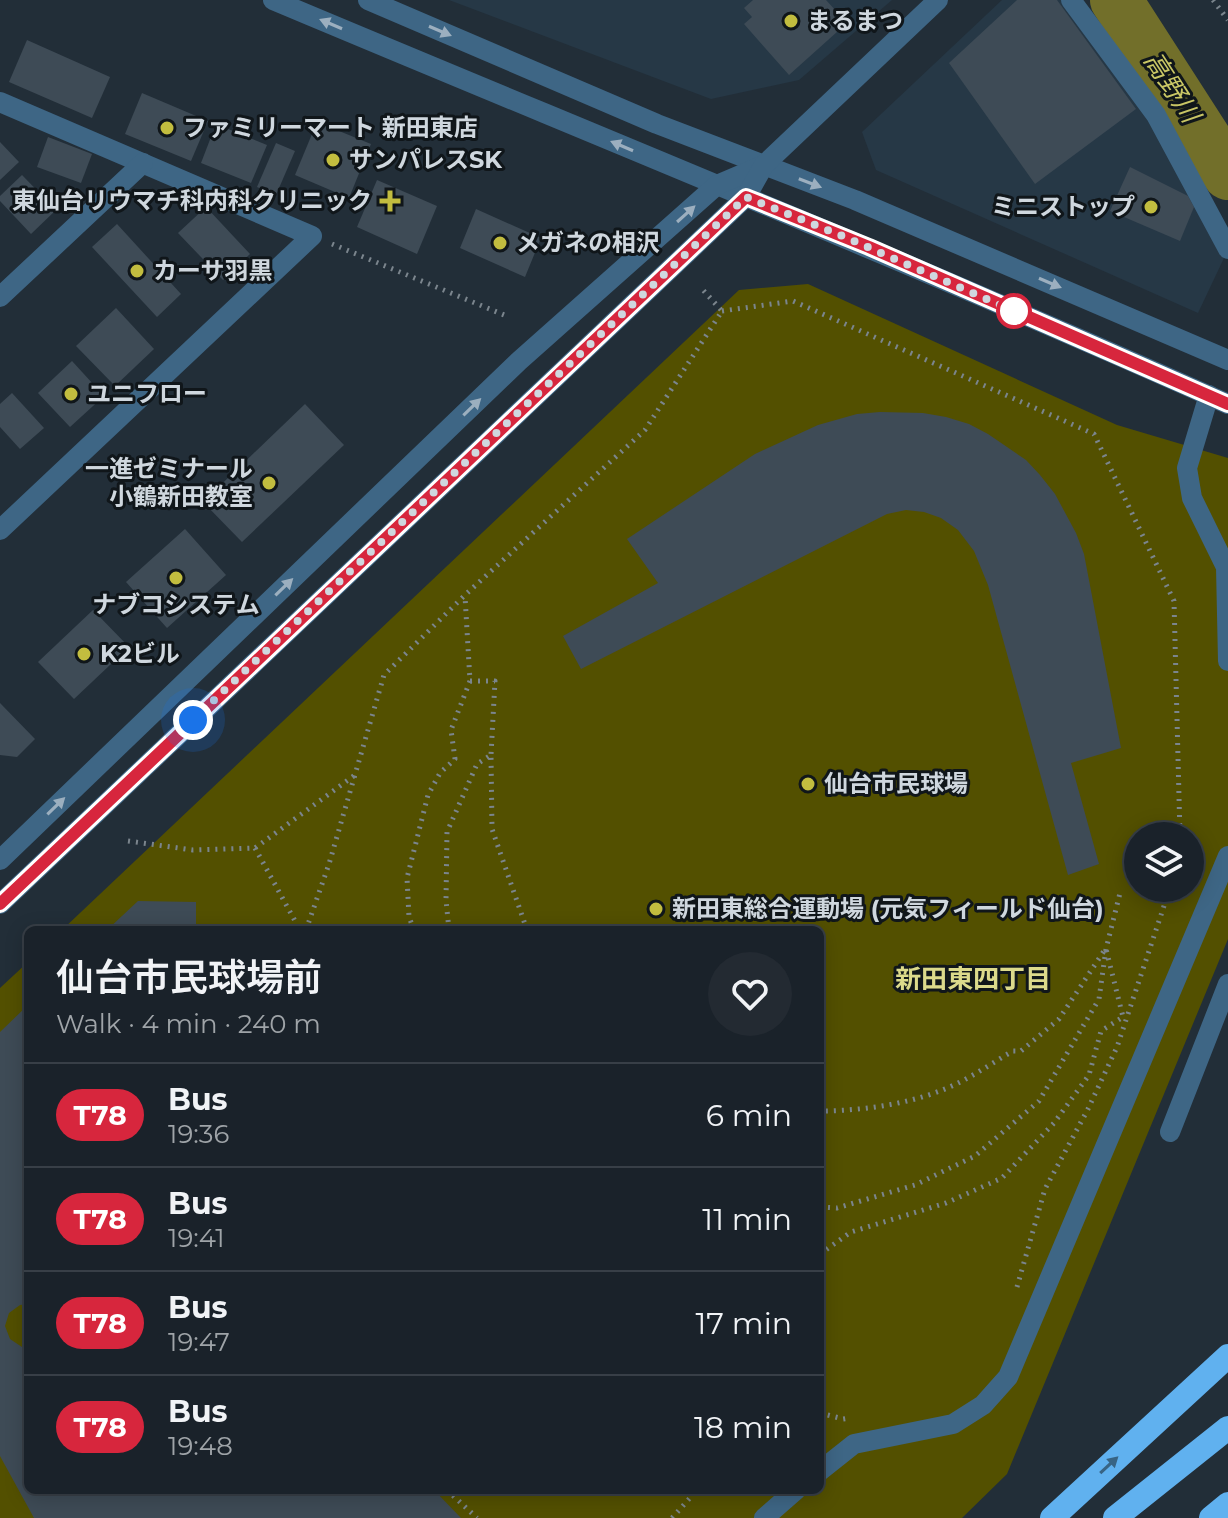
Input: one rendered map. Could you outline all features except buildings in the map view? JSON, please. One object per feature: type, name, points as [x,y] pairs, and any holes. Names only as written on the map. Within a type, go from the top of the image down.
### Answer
[{"type":"highway","points":[[1052,1518],[1228,1356]]},
{"type":"highway","points":[[1115,1518],[1228,1428]]},
{"type":"highway","points":[[1211,1518],[1228,1504]]},
{"type":"street","points":[[273,0],[840,235],[1228,404]]},
{"type":"street","points":[[368,0],[657,124],[855,200],[1228,360]]},
{"type":"street","points":[[0,904],[746,197],[764,165],[938,0]]},
{"type":"street","points":[[1071,0],[1156,115],[1228,249]]},
{"type":"street","points":[[0,102],[312,236],[0,530]]},
{"type":"street","points":[[0,297],[143,163]]},
{"type":"street","points":[[32,873],[3,850],[519,361],[717,185],[764,165]]},
{"type":"street","points":[[1209,395],[1187,468],[1192,498],[1226,567],[1228,661]]},
{"type":"street","points":[[824,1468],[854,1444],[953,1424],[983,1405],[1008,1377],[1228,856]]},
{"type":"street","points":[[1170,1132],[1228,984]]},
{"type":"street","points":[[764,1518],[791,1494]]},
{"type":"path","points":[[1213,0],[1228,20]]},
{"type":"path","points":[[312,236],[509,317]]},
{"type":"path","points":[[703,290],[722,311]]},
{"type":"path","points":[[305,926],[329,864],[384,675],[465,595],[645,430],[722,311],[793,301],[1094,434],[1174,601],[1180,822]]},
{"type":"path","points":[[412,926],[409,917],[407,878],[428,795],[440,773],[455,759],[451,730],[470,681],[465,595]]},
{"type":"path","points":[[470,681],[495,681],[491,755],[492,829],[526,926]]},
{"type":"path","points":[[449,926],[447,832],[477,764],[491,755]]},
{"type":"path","points":[[128,841],[193,850],[255,848],[355,775]]},
{"type":"path","points":[[255,848],[301,926]]},
{"type":"path","points":[[824,1207],[837,1208],[915,1185],[975,1156],[1039,1101],[1099,999],[1106,949],[1120,893]]},
{"type":"path","points":[[1016,1291],[1045,1189],[1117,1047],[1165,902]]},
{"type":"path","points":[[824,1112],[858,1110],[907,1101],[961,1081],[1013,1051],[1021,1051],[1059,1019],[1106,949]]},
{"type":"path","points":[[824,1251],[851,1232],[946,1203],[1002,1178],[1054,1123],[1089,1075],[1101,1031],[1123,1017],[1106,949]]},
{"type":"path","points":[[824,1414],[843,1419],[857,1417]]},
{"type":"path","points":[[451,1494],[477,1518]]},
{"type":"path","points":[[672,1518],[693,1494]]},
{"type":"shaded area","points":[[449,0],[892,0],[799,80],[711,99]]},
{"type":"shaded area","points":[[1002,0],[1062,0],[1148,115],[1224,258],[1198,313],[876,170],[862,132]]},
{"type":"shaded area","name":"新田東総合運動場 (元気フィールド仙台)","points":[[808,284],[1117,425],[1228,458],[1228,939],[1007,1474],[962,1518],[0,1518],[0,988],[24,966],[24,1494],[824,1494],[824,926],[66,926],[739,290]]},
{"type":"waterway","name":"高野川","points":[[1116,0],[1228,174]]},
{"type":"bus line","name":"T78","points":[[0,904],[746,197],[869,247],[1228,404]]},
{"type":"place","name":"まるまつ","points":[[791,21]]},
{"type":"place","name":"ファミリーマート 新田東店","points":[[167,128]]},
{"type":"place","name":"サンパレスSK","points":[[333,160]]},
{"type":"place","name":"東仙台リウマチ科内科クリニック","points":[[390,201]]},
{"type":"place","name":"ミニストップ","points":[[1151,207]]},
{"type":"place","name":"メガネの相沢","points":[[500,243]]},
{"type":"place","name":"カーサ羽黒","points":[[137,271]]},
{"type":"place","name":"ユニフロー","points":[[71,394]]},
{"type":"place","name":"一進ゼミナール 小鶴新田教室","points":[[269,483]]},
{"type":"place","name":"ナブコシステム","points":[[176,578]]},
{"type":"place","name":"K2ビル","points":[[84,654]]},
{"type":"place","name":"仙台市民球場","points":[[808,784]]},
{"type":"place","name":"新田東総合運動場 (元気フィールド仙台)","points":[[656,909]]},
{"type":"district","name":"新田東四丁目","points":[[973,979]]},
{"type":"route","points":[[193,720],[746,197],[1014,311]]}]
